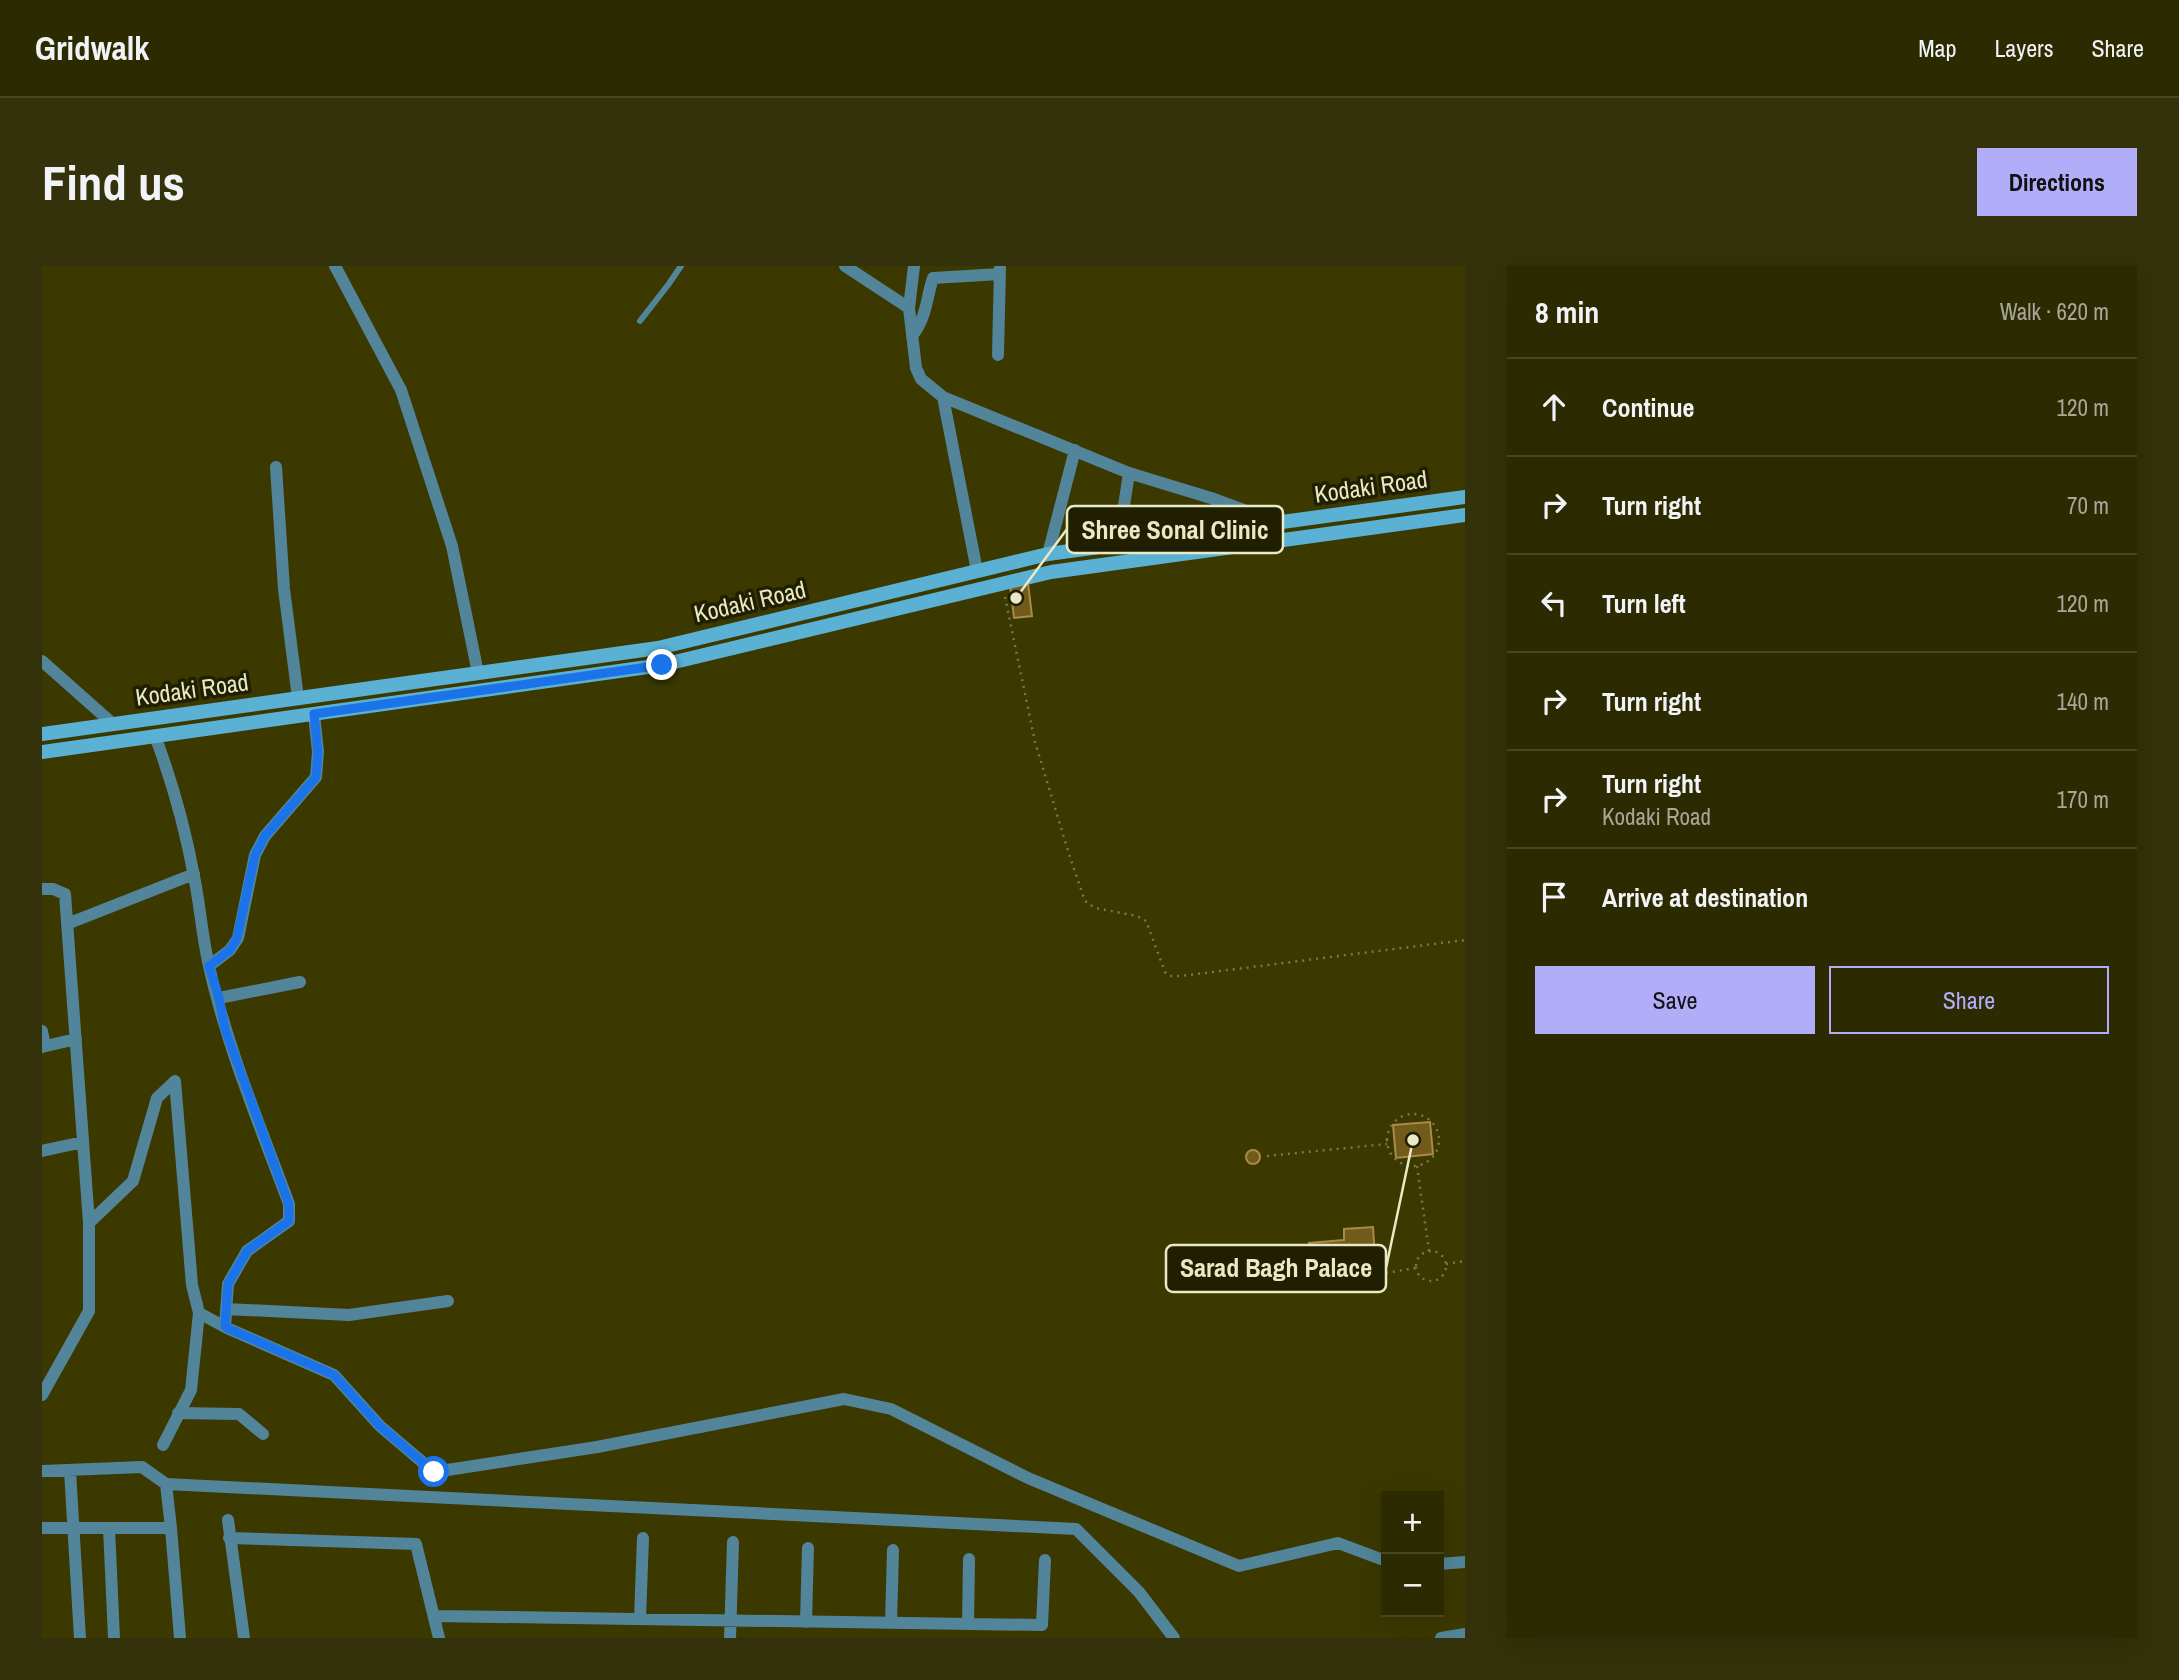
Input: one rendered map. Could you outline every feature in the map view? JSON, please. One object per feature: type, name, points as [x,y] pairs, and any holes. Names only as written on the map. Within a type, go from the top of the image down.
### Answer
[{"type":"main road","name":"Kodaki Road","points":[[42,734],[658,648],[1048,554],[1465,497]]},
{"type":"main road","name":"Kodaki Road","points":[[42,752],[662,665],[1051,572],[1465,515]]},
{"type":"street","points":[[335,266],[401,390],[452,546],[478,673]]},
{"type":"street","points":[[845,266],[909,308]]},
{"type":"street","points":[[914,266],[909,308],[916,368],[922,379],[943,397],[1129,473],[1212,498],[1279,523]]},
{"type":"street","points":[[912,335],[921,324],[933,278],[1000,270],[998,355]]},
{"type":"street","points":[[943,397],[977,571]]},
{"type":"street","points":[[1048,554],[1074,450]]},
{"type":"street","points":[[276,467],[284,589],[298,698]]},
{"type":"street","points":[[1118,545],[1129,473]]},
{"type":"street","points":[[42,661],[113,724]]},
{"type":"street","points":[[209,966],[230,950],[237,938],[255,855],[265,836],[316,777],[318,752],[314,714]]},
{"type":"street","points":[[155,736],[170,777],[194,874],[209,966],[225,1029],[289,1205],[289,1221],[247,1251],[228,1284],[225,1327]]},
{"type":"street","points":[[67,924],[194,874]]},
{"type":"street","points":[[42,889],[53,888],[65,894],[89,1223],[89,1311],[42,1395]]},
{"type":"street","points":[[219,998],[300,982]]},
{"type":"street","points":[[42,1031],[43,1047],[76,1040]]},
{"type":"street","points":[[89,1223],[133,1181],[157,1098],[175,1081],[192,1285],[199,1312],[191,1390],[163,1445]]},
{"type":"street","points":[[42,1151],[83,1142]]},
{"type":"street","points":[[226,1309],[349,1315],[448,1301]]},
{"type":"street","points":[[199,1312],[225,1327],[334,1375],[380,1426],[434,1472],[597,1447],[844,1399],[891,1409],[1028,1478],[1239,1566],[1338,1543],[1381,1559]]},
{"type":"street","points":[[178,1413],[239,1414],[263,1434]]},
{"type":"street","points":[[42,1471],[142,1467],[166,1484],[1076,1529],[1139,1592],[1174,1638]]},
{"type":"street","points":[[70,1471],[80,1638]]},
{"type":"street","points":[[166,1484],[180,1638]]},
{"type":"street","points":[[228,1520],[244,1638]]},
{"type":"street","points":[[42,1528],[171,1528]]},
{"type":"street","points":[[109,1528],[114,1638]]},
{"type":"street","points":[[229,1538],[416,1544],[439,1638]]},
{"type":"street","points":[[640,1619],[643,1538]]},
{"type":"street","points":[[730,1638],[733,1542]]},
{"type":"street","points":[[806,1622],[808,1548]]},
{"type":"street","points":[[891,1623],[893,1550]]},
{"type":"street","points":[[968,1624],[969,1559]]},
{"type":"street","points":[[434,1616],[1042,1625],[1045,1560]]},
{"type":"street","points":[[1444,1564],[1465,1562]]},
{"type":"street","points":[[1441,1638],[1465,1634]]},
{"type":"lane","points":[[640,321],[681,266]]},
{"type":"path","points":[[1002,584],[1035,742],[1085,901],[1095,908],[1146,920],[1165,972],[1170,976],[1465,940]]},
{"type":"path","points":[[1408,1114],[1419,1114],[1428,1119],[1439,1135],[1434,1155],[1417,1166],[1398,1161],[1387,1144],[1391,1125],[1408,1114]]},
{"type":"path","points":[[1267,1156],[1387,1144]]},
{"type":"path","points":[[1417,1166],[1429,1251]]},
{"type":"path","points":[[1429,1251],[1440,1254],[1446,1264],[1443,1275],[1433,1280],[1422,1278],[1416,1268],[1419,1257],[1429,1251]]},
{"type":"path","points":[[1446,1264],[1465,1261]]},
{"type":"path","points":[[1380,1274],[1416,1268]]},
{"type":"building","points":[[1028,583],[1032,616],[1014,618],[1010,585]]},
{"type":"building","points":[[1430,1122],[1433,1154],[1396,1158],[1393,1125]]},
{"type":"building","points":[[1253,1150],[1258,1152],[1258,1162],[1253,1164],[1248,1162],[1246,1157],[1248,1152]]},
{"type":"building","points":[[1373,1227],[1376,1274],[1342,1276],[1341,1272],[1311,1273],[1309,1243],[1344,1240],[1344,1229]]},
{"type":"place","name":"Shree Sonal Clinic","points":[[1016,598]]},
{"type":"place","name":"Sarad Bagh Palace","points":[[1413,1140]]},
{"type":"route","points":[[434,1472],[380,1426],[334,1375],[225,1327],[228,1284],[247,1251],[289,1221],[290,1215],[289,1205],[225,1029],[209,966],[230,950],[237,938],[255,855],[265,836],[316,777],[318,752],[314,714],[662,665]]}]
